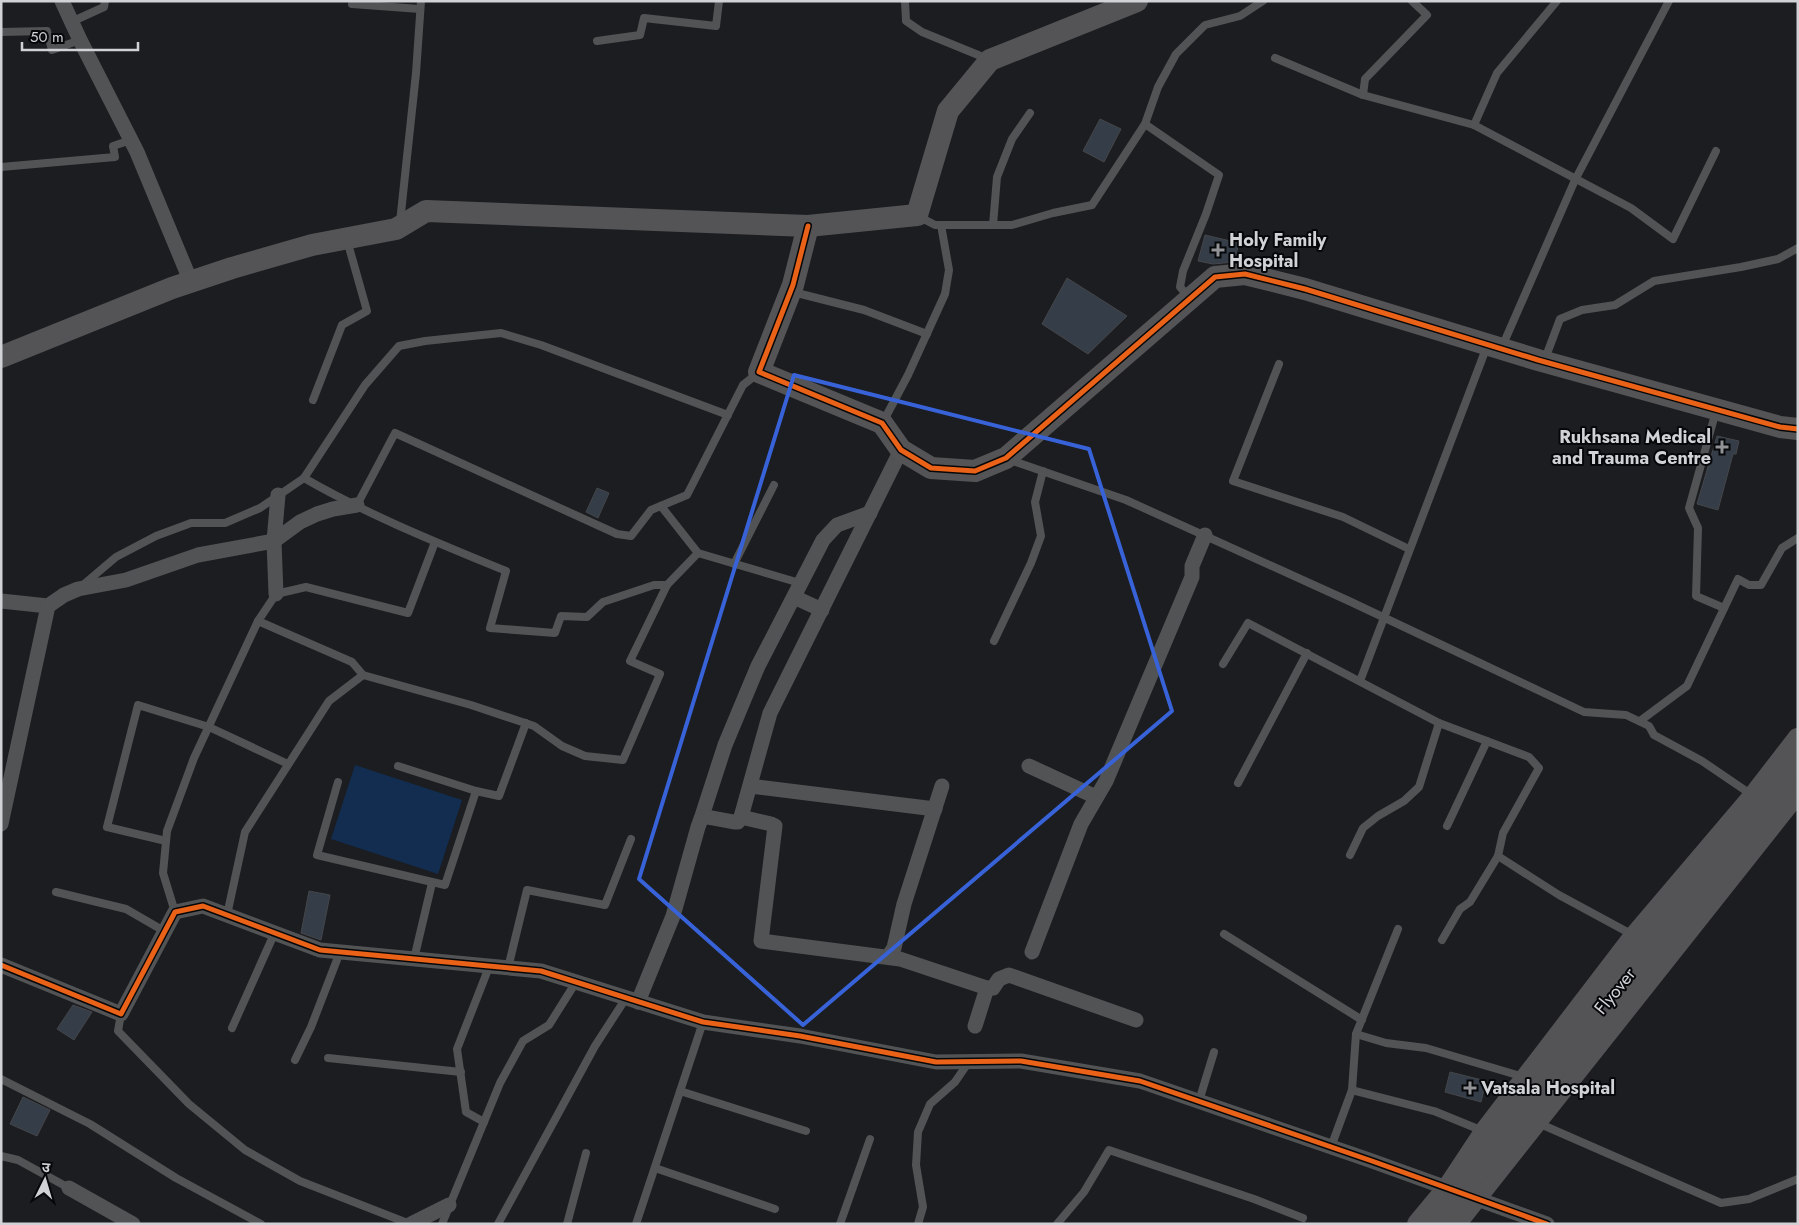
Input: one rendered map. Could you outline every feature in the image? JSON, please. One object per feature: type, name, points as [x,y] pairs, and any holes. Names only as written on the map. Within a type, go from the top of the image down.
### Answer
[{"type":"street","points":[[62,1],[131,140],[191,282]]},
{"type":"street","points":[[1,357],[191,282],[294,250],[396,229],[426,210],[808,226],[917,215],[948,111],[990,60],[1137,1]]},
{"type":"street","points":[[808,226],[790,291],[759,372],[882,423],[902,450],[930,468],[975,471],[1006,458],[1215,277],[1245,274],[1305,288],[1544,361],[1780,427],[1798,429]]},
{"type":"street","points":[[701,819],[707,817],[738,822],[741,817],[770,713],[902,450]]},
{"type":"street","points":[[276,594],[274,541],[278,494]]},
{"type":"street","points":[[1,601],[48,606],[64,595],[78,589],[126,580],[198,554],[274,541],[300,522],[317,514],[358,505]]},
{"type":"street","points":[[632,1000],[673,916],[698,827],[728,736],[758,666],[823,540],[837,524],[870,513]]},
{"type":"street","points":[[1032,952],[1081,824],[1106,781],[1192,577],[1192,566],[1205,536]]},
{"type":"street","points":[[794,597],[822,610]]},
{"type":"street","points":[[1,824],[48,606]]},
{"type":"street","points":[[1418,1224],[1448,1188],[1485,1132],[1634,936],[1754,796],[1798,739]]},
{"type":"street","name":"Flyover","points":[[1437,1224],[1581,1034],[1798,762]]},
{"type":"street","points":[[1029,766],[1096,797]]},
{"type":"street","points":[[750,786],[935,809]]},
{"type":"street","points":[[888,957],[894,948],[904,904],[942,786]]},
{"type":"street","points":[[1454,1224],[1798,791]]},
{"type":"street","points":[[741,817],[775,826],[761,941],[900,958],[987,988],[993,988],[999,979],[1008,976],[1136,1020]]},
{"type":"street","points":[[1,965],[120,1014],[175,912],[203,906],[320,950],[540,971],[703,1022],[800,1036],[936,1062],[1020,1061],[1140,1081],[1547,1224]]},
{"type":"street","points":[[975,1026],[987,988]]},
{"type":"street","points":[[69,1188],[133,1224]]},
{"type":"street","points":[[410,1224],[450,1205]]},
{"type":"lane","points":[[71,22],[104,7],[105,1]]},
{"type":"lane","points":[[597,41],[640,35],[644,18],[716,26],[719,1]]},
{"type":"lane","points":[[917,215],[941,225],[1012,225],[1053,213],[1092,205],[1145,124],[1158,87],[1176,54],[1206,25],[1240,16],[1263,1]]},
{"type":"lane","points":[[1362,95],[1365,79],[1427,15],[1412,1]]},
{"type":"lane","points":[[1474,125],[1497,73],[1558,1]]},
{"type":"lane","points":[[1360,681],[1409,549],[1494,346],[1575,180],[1669,1]]},
{"type":"lane","points":[[903,2],[906,21],[922,32],[990,60]]},
{"type":"lane","points":[[352,4],[420,5],[416,73],[400,227]]},
{"type":"lane","points":[[1,32],[47,31],[52,50],[80,40]]},
{"type":"lane","points":[[1276,58],[1362,95],[1474,125],[1631,208],[1673,239],[1716,152]]},
{"type":"lane","points":[[993,225],[997,177],[1012,139],[1030,114]]},
{"type":"lane","points":[[1145,124],[1219,175],[1206,214],[1183,271],[1180,287],[1190,298]]},
{"type":"lane","points":[[1,167],[115,157],[114,146],[131,140]]},
{"type":"lane","points":[[882,423],[945,294],[949,270],[941,225]]},
{"type":"lane","points":[[314,400],[342,325],[367,311],[347,239]]},
{"type":"lane","points":[[1544,361],[1560,319],[1582,310],[1615,305],[1654,281],[1778,260],[1798,248]]},
{"type":"lane","points":[[790,291],[864,310],[927,334]]},
{"type":"lane","points":[[78,589],[116,558],[156,536],[191,523],[225,523],[260,508],[304,478],[366,385],[400,346],[425,341],[501,333],[541,345],[728,415]]},
{"type":"lane","points":[[1279,364],[1233,481],[1343,517],[1409,549]]},
{"type":"lane","points":[[358,505],[395,433],[617,534],[631,536],[651,510],[687,495],[743,385],[759,372]]},
{"type":"lane","points":[[1717,409],[1689,508],[1698,528],[1696,596],[1724,608]]},
{"type":"lane","points":[[1006,458],[1126,500],[1383,617],[1584,712],[1626,715],[1640,721],[1649,726],[1654,735],[1702,761],[1754,796]]},
{"type":"lane","points":[[994,641],[1031,563],[1041,536],[1035,502],[1043,471]]},
{"type":"lane","points":[[304,478],[337,496],[435,542],[506,571],[490,628],[555,633],[561,616],[587,617],[602,602],[654,585],[667,585]]},
{"type":"lane","points":[[734,564],[774,485]]},
{"type":"lane","points":[[661,506],[698,553],[793,581]]},
{"type":"lane","points":[[1640,721],[1687,686],[1738,579],[1749,585],[1761,585],[1782,548],[1798,538]]},
{"type":"lane","points":[[175,912],[163,873],[167,831],[208,727],[258,621],[276,594],[306,587],[408,613],[435,542]]},
{"type":"lane","points":[[258,621],[352,662],[363,675],[471,705],[526,723],[534,726],[562,746],[585,756],[623,760],[660,674],[630,661],[667,585],[698,553]]},
{"type":"lane","points":[[1223,664],[1248,623],[1439,723],[1529,757],[1539,768],[1503,833],[1498,856],[1470,902],[1460,909],[1442,940]]},
{"type":"lane","points":[[1238,782],[1307,654]]},
{"type":"lane","points":[[227,915],[245,832],[328,701],[363,675]]},
{"type":"lane","points":[[166,842],[107,827],[138,705],[208,727],[288,764]]},
{"type":"lane","points":[[398,766],[476,791],[499,796],[526,723]]},
{"type":"lane","points":[[1350,855],[1363,828],[1378,816],[1404,801],[1420,787],[1439,723]]},
{"type":"lane","points":[[1447,826],[1487,741]]},
{"type":"lane","points":[[338,782],[317,855],[444,885],[476,791]]},
{"type":"lane","points":[[508,968],[528,890],[605,905],[631,839]]},
{"type":"lane","points":[[1498,856],[1559,894],[1634,936]]},
{"type":"lane","points":[[414,959],[432,883]]},
{"type":"lane","points":[[56,892],[126,909],[164,931]]},
{"type":"lane","points":[[1331,1147],[1352,1090],[1356,1034],[1398,928]]},
{"type":"lane","points":[[232,1028],[275,932]]},
{"type":"lane","points":[[1224,934],[1362,1020]]},
{"type":"lane","points":[[295,1060],[311,1026],[340,952]]},
{"type":"lane","points":[[484,1122],[466,1112],[457,1049],[489,966]]},
{"type":"lane","points":[[442,1224],[500,1084],[523,1042],[549,1025],[576,982]]},
{"type":"lane","points":[[498,1224],[595,1046],[632,1000]]},
{"type":"lane","points":[[120,1014],[118,1031],[189,1104],[245,1150],[300,1181],[410,1224]]},
{"type":"lane","points":[[636,1224],[703,1022]]},
{"type":"lane","points":[[1356,1034],[1386,1043],[1426,1048],[1526,1078]]},
{"type":"lane","points":[[1199,1101],[1214,1052]]},
{"type":"lane","points":[[328,1058],[461,1072]]},
{"type":"lane","points":[[918,1224],[923,1207],[916,1165],[918,1132],[930,1104],[955,1082],[969,1061]]},
{"type":"lane","points":[[1,1079],[90,1124],[176,1178],[261,1224]]},
{"type":"lane","points":[[1352,1090],[1434,1111],[1485,1132]]},
{"type":"lane","points":[[680,1091],[806,1131]]},
{"type":"lane","points":[[1534,1122],[1721,1203],[1749,1199],[1798,1179]]},
{"type":"lane","points":[[840,1224],[870,1139]]},
{"type":"lane","points":[[1057,1224],[1084,1192],[1109,1150],[1254,1199],[1303,1218]]},
{"type":"lane","points":[[567,1224],[586,1153]]},
{"type":"lane","points":[[1,1156],[18,1160],[69,1188]]},
{"type":"lane","points":[[655,1168],[775,1209]]},
{"type":"highlighted area","points":[[794,375],[1089,449],[1172,711],[803,1025],[639,879]]},
{"type":"shaded area","points":[[355,765],[462,800],[438,874],[331,839]]},
{"type":"building","points":[[1100,119],[1121,129],[1104,162],[1083,151]]},
{"type":"building","points":[[1205,235],[1239,243],[1234,262],[1213,264],[1198,261]]},
{"type":"building","points":[[1067,278],[1127,316],[1088,354],[1042,324]]},
{"type":"building","points":[[1717,436],[1739,441],[1736,454],[1733,454],[1718,510],[1697,504]]},
{"type":"building","points":[[597,488],[609,493],[598,518],[586,512]]},
{"type":"building","points":[[309,891],[330,895],[321,940],[301,933]]},
{"type":"building","points":[[73,1005],[92,1012],[74,1040],[57,1029]]},
{"type":"building","points":[[1450,1072],[1486,1081],[1481,1102],[1445,1092]]},
{"type":"building","points":[[23,1097],[50,1110],[37,1136],[10,1124]]},
{"type":"cycle path","points":[[808,226],[793,285],[759,372],[882,423],[901,450],[931,468],[975,471],[1006,458],[1215,277],[1245,274],[1305,289],[1538,360],[1780,427],[1798,429]]},
{"type":"cycle path","points":[[1,965],[121,1014],[175,912],[203,906],[320,950],[541,971],[703,1022],[800,1036],[936,1062],[1021,1061],[1140,1081],[1547,1224]]},
{"type":"place","name":"Holy Family Hospital","points":[[1218,250]]},
{"type":"place","name":"Rukhsana Medical and Trauma Centre","points":[[1722,447]]},
{"type":"place","name":"Vatsala Hospital","points":[[1470,1088]]}]
